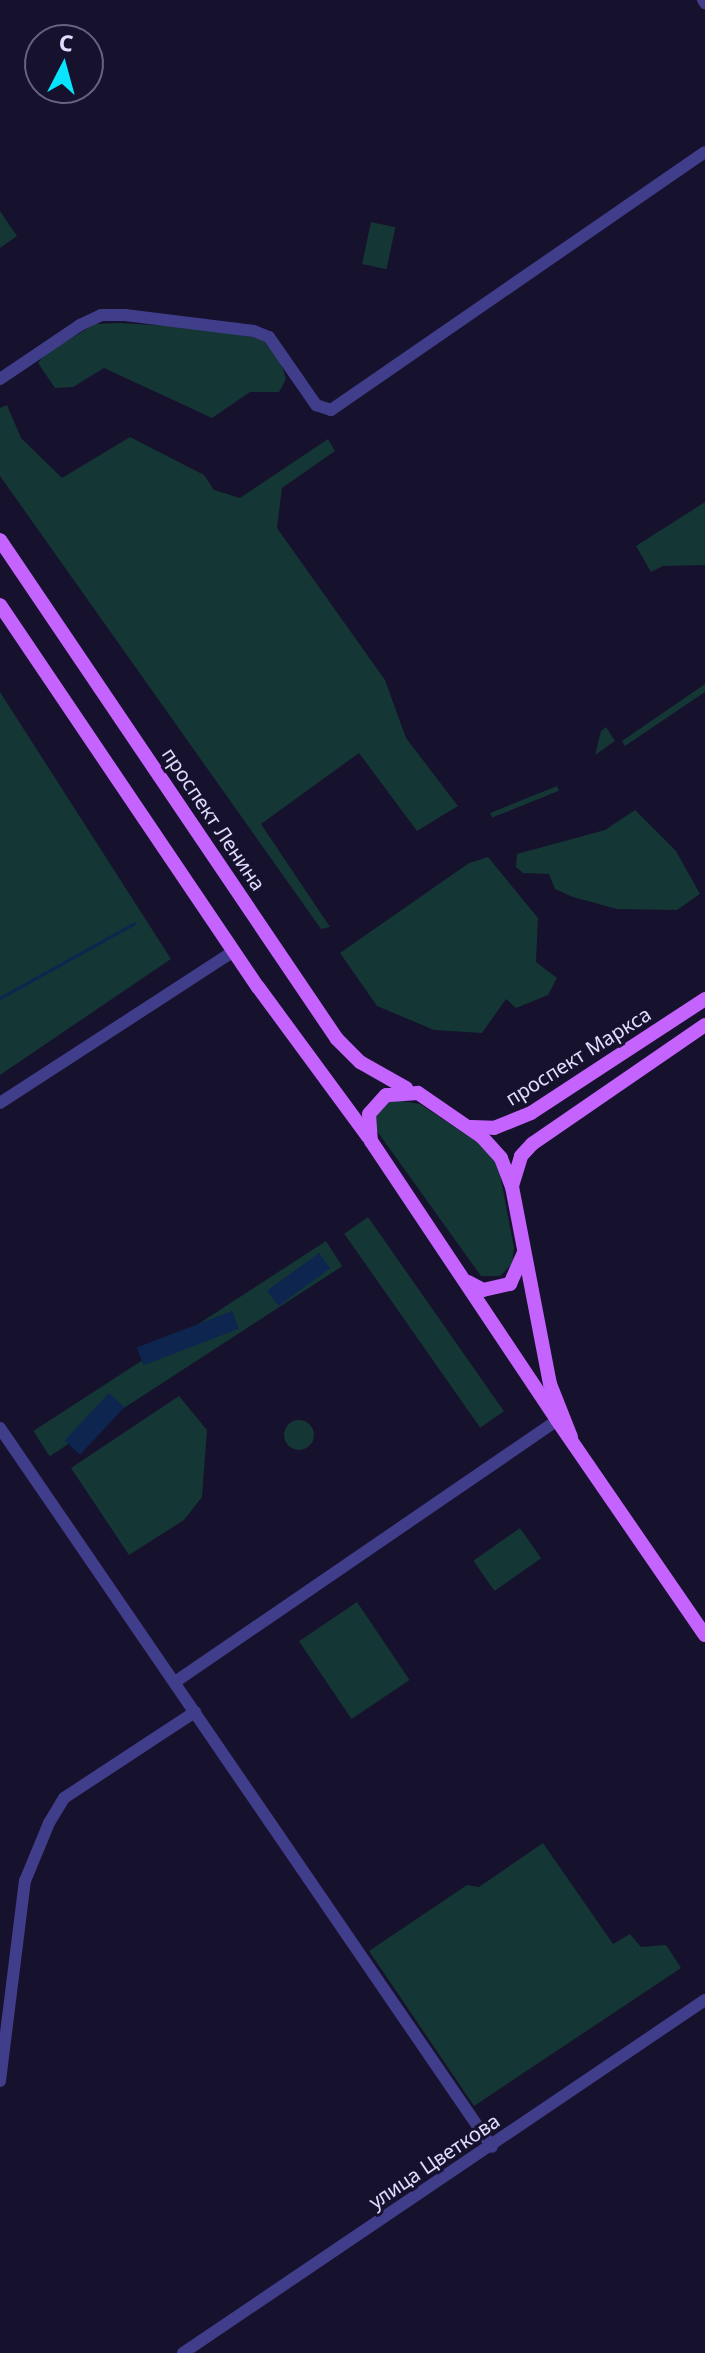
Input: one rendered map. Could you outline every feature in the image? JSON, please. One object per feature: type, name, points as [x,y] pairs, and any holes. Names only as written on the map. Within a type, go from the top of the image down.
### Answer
[{"type":"main road","name":"проспект Ленина","points":[[0,540],[337,1039],[385,1079],[418,1093],[494,1148],[512,1187],[524,1249]]},
{"type":"main road","points":[[0,605],[234,951],[371,1141],[705,1635]]},
{"type":"main road","name":"проспект Маркса","points":[[467,1127],[494,1128],[531,1113],[705,999]]},
{"type":"main road","points":[[512,1187],[521,1156],[705,1025]]},
{"type":"main road","points":[[371,1141],[369,1114],[379,1100],[395,1091],[418,1093]]},
{"type":"main road","points":[[531,1113],[545,1136]]},
{"type":"main road","points":[[467,1282],[483,1290],[510,1284],[524,1249]]},
{"type":"main road","points":[[524,1249],[550,1384],[571,1437]]},
{"type":"street","points":[[0,379],[80,325],[101,315],[125,315],[254,331],[269,337],[316,405],[331,410],[705,152]]},
{"type":"street","points":[[0,1103],[234,951]]},
{"type":"street","points":[[175,1682],[557,1420]]},
{"type":"street","points":[[0,1428],[492,2147]]},
{"type":"street","points":[[0,2081],[25,1881],[64,1798],[195,1712]]},
{"type":"street","name":"улица Цветкова","points":[[183,2353],[492,2147],[705,2000]]},
{"type":"green space","points":[[0,211],[17,236],[0,248]]},
{"type":"green space","points":[[371,222],[395,227],[387,269],[362,264]]},
{"type":"green space","points":[[95,324],[204,328],[262,339],[280,360],[286,379],[279,392],[250,392],[212,418],[104,368],[73,387],[55,388],[38,363],[45,354]]},
{"type":"green space","points":[[7,405],[21,438],[62,478],[130,437],[204,475],[214,490],[240,498],[328,439],[335,451],[282,488],[277,528],[385,680],[406,738],[458,806],[417,831],[359,753],[261,824],[330,927],[321,929],[0,476],[0,408]]},
{"type":"green space","points":[[705,502],[705,565],[663,566],[651,572],[636,546]]},
{"type":"green space","points":[[705,684],[705,692],[625,746],[622,741]]},
{"type":"green space","points":[[0,692],[171,959],[0,1075]]},
{"type":"green space","points":[[606,727],[615,741],[595,755],[601,731]]},
{"type":"green space","points":[[557,786],[559,791],[492,818],[490,813]]},
{"type":"green space","points":[[635,810],[676,851],[700,894],[677,910],[617,909],[555,889],[549,874],[523,873],[516,867],[517,854],[605,830]]},
{"type":"green space","points":[[488,857],[538,918],[536,962],[557,978],[548,995],[516,1008],[506,999],[482,1033],[434,1030],[377,1006],[340,953],[469,863]]},
{"type":"green space","points":[[389,1099],[420,1104],[489,1150],[499,1169],[514,1248],[512,1264],[500,1276],[481,1276],[377,1131],[375,1117]]},
{"type":"green space","points":[[368,1217],[504,1411],[480,1428],[344,1234]]},
{"type":"green space","points":[[326,1241],[342,1266],[50,1456],[33,1431]]},
{"type":"green space","points":[[179,1396],[207,1430],[202,1497],[184,1520],[129,1555],[71,1468]]},
{"type":"green space","points":[[299,1420],[310,1424],[314,1435],[310,1446],[299,1450],[288,1446],[284,1435],[288,1424]]},
{"type":"green space","points":[[520,1528],[541,1558],[495,1591],[473,1561]]},
{"type":"green space","points":[[357,1602],[410,1680],[352,1719],[299,1641]]},
{"type":"green space","points":[[543,1843],[613,1944],[630,1934],[641,1947],[666,1945],[681,1968],[474,2106],[369,1951],[467,1885],[479,1887]]},
{"type":"water","points":[[319,1253],[330,1268],[278,1306],[267,1291]]},
{"type":"water","points":[[232,1311],[239,1329],[144,1365],[137,1348]]},
{"type":"water","points":[[109,1393],[124,1407],[80,1455],[65,1441]]},
{"type":"waterway","points":[[0,998],[135,923]]}]
